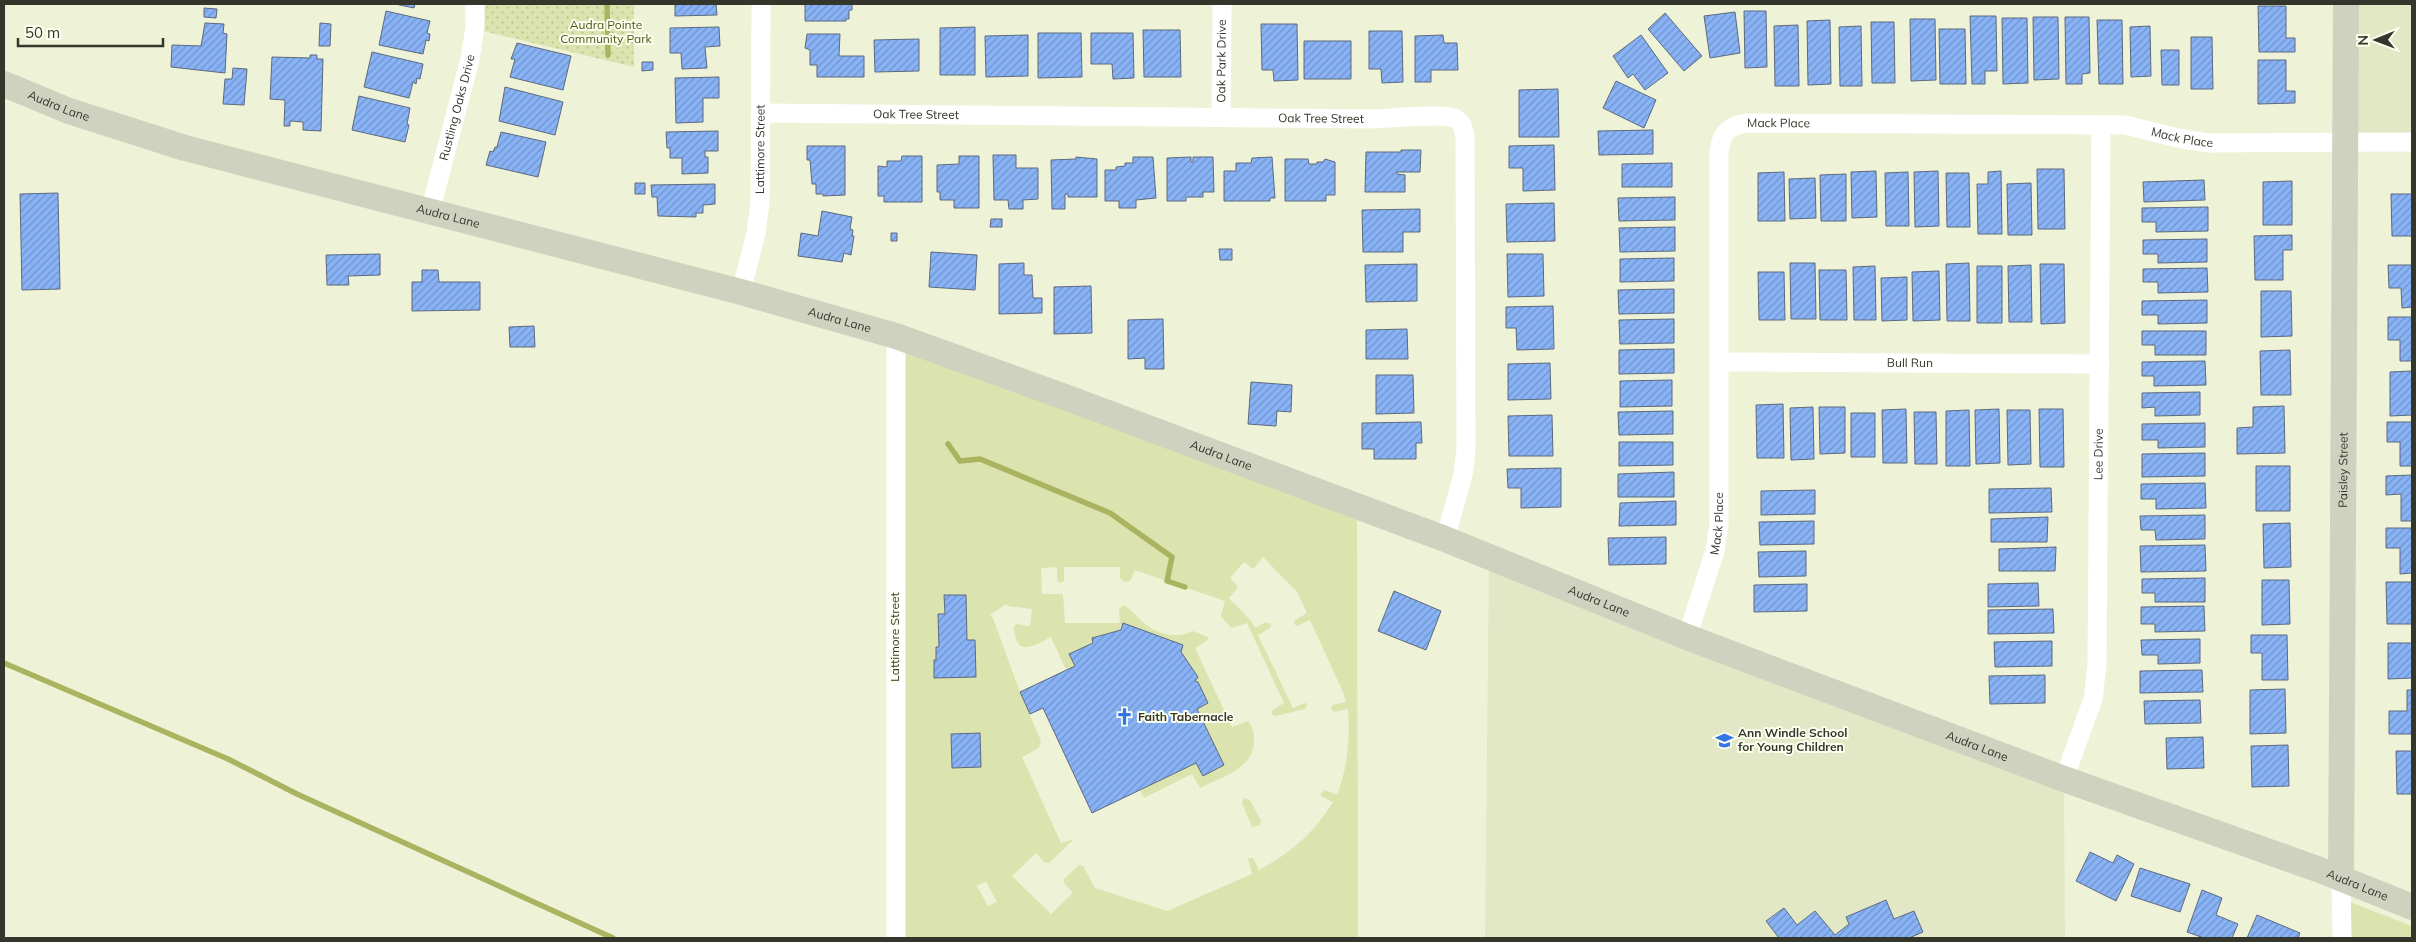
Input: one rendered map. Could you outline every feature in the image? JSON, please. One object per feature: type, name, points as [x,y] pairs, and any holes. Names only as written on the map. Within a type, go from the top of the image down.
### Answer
[{"type":"street","name":"Rustling Oaks Drive","points":[[430,212],[470,58],[475,4]]},
{"type":"street","name":"Lattimore Street","points":[[741,292],[758,219],[761,186],[761,4]]},
{"type":"street","name":"Oak Park Drive","points":[[1221,117],[1222,4]]},
{"type":"street","name":"Paisley Street","points":[[2342,938],[2346,4]]},
{"type":"street","name":"Audra Lane","points":[[4,84],[69,111],[176,146],[741,292],[896,336],[1064,396],[1444,539],[1687,637],[2064,779],[2341,878],[2412,907]]},
{"type":"street","name":"Oak Tree Street","points":[[760,113],[1370,119],[1453,118],[1463,126],[1465,145],[1466,450],[1463,475],[1444,539]]},
{"type":"street","name":"Mack Place","points":[[1687,637],[1715,551],[1719,524],[1719,152],[1722,137],[1729,128],[1748,124],[2101,125],[2131,126],[2182,139],[2210,143],[2412,142]]},
{"type":"street","name":"Lee Drive","points":[[2064,779],[2092,699],[2097,665],[2101,125]]},
{"type":"street","name":"Lattimore Street","points":[[896,336],[896,938]]},
{"type":"street","name":"Bull Run","points":[[1719,362],[2100,364]]},
{"type":"shaded area","points":[[2346,4],[2412,4],[2412,142],[2345,142]]},
{"type":"shaded area","name":"Ann Windle School for Young Children","points":[[1489,557],[2064,779],[2065,938],[1485,938]]},
{"type":"green space","name":"Audra Pointe Community Park","points":[[475,4],[634,4],[634,67],[474,29]]},
{"type":"green space","points":[[896,336],[1357,508],[1358,938],[896,938]],"holes":[[[1263,557],[1297,592],[1307,613],[1295,620],[1294,624],[1297,626],[1310,620],[1343,692],[1346,702],[1332,705],[1331,709],[1334,712],[1348,709],[1349,731],[1344,774],[1337,795],[1325,790],[1321,793],[1321,796],[1333,802],[1310,833],[1281,857],[1259,870],[1253,858],[1248,858],[1252,874],[1167,911],[1095,888],[1083,866],[1079,865],[1064,879],[1064,883],[1073,893],[1051,914],[1012,876],[1036,853],[1044,862],[1049,863],[1074,839],[1061,843],[1022,757],[1039,748],[1041,741],[1020,692],[993,618],[990,615],[1006,604],[1008,606],[1032,609],[1030,626],[1017,624],[1014,626],[1016,639],[1022,647],[1027,647],[1051,637],[1066,670],[1075,666],[1070,653],[1093,643],[1092,638],[1121,630],[1181,652],[1198,677],[1195,681],[1198,682],[1208,703],[1197,709],[1224,765],[1203,776],[1196,763],[1140,790],[1144,798],[1192,774],[1200,788],[1235,771],[1249,758],[1253,749],[1254,736],[1252,727],[1248,721],[1232,727],[1195,648],[1208,640],[1208,637],[1193,631],[1182,635],[1170,635],[1159,632],[1145,624],[1123,605],[1119,609],[1120,623],[1065,623],[1063,594],[1042,594],[1041,568],[1057,567],[1057,580],[1060,583],[1064,581],[1064,567],[1120,567],[1120,578],[1124,582],[1130,581],[1135,570],[1225,601],[1221,616],[1231,628],[1247,623],[1284,703],[1271,711],[1272,715],[1276,716],[1305,709],[1308,704],[1304,703],[1293,708],[1258,635],[1270,628],[1271,624],[1266,622],[1255,628],[1251,621],[1229,598],[1238,587],[1230,578],[1244,562],[1253,569]],[[944,595],[966,595],[967,640],[934,678],[936,647],[939,647],[938,615],[945,614]],[[980,733],[981,767],[952,768],[951,734]],[[986,881],[997,902],[988,906],[977,886]]]},
{"type":"green space","points":[[1244,798],[1250,800],[1261,821],[1260,825],[1252,827],[1242,803]]},
{"type":"green space","points":[[2342,899],[2412,926],[2412,938],[2342,938]]},
{"type":"building","points":[[395,4],[415,4],[414,8]]},
{"type":"building","points":[[675,4],[716,4],[717,15],[675,16]]},
{"type":"building","points":[[805,4],[852,4],[852,10],[849,10],[849,19],[846,19],[846,21],[805,21]]},
{"type":"building","points":[[2258,6],[2286,6],[2286,38],[2295,38],[2295,52],[2259,52]]},
{"type":"building","points":[[204,8],[217,9],[216,18],[204,17]]},
{"type":"building","points":[[386,11],[430,21],[427,33],[430,34],[429,41],[426,40],[423,54],[379,45]]},
{"type":"building","points":[[1744,11],[1766,11],[1767,67],[1745,68]]},
{"type":"building","points":[[1735,12],[1740,53],[1710,58],[1704,16]]},
{"type":"building","points":[[1665,13],[1702,56],[1684,71],[1648,29]]},
{"type":"building","points":[[1970,16],[1996,16],[1997,71],[1985,71],[1985,84],[1972,84]]},
{"type":"building","points":[[2033,17],[2058,17],[2059,79],[2034,80]]},
{"type":"building","points":[[2065,17],[2089,17],[2090,73],[2082,74],[2082,84],[2066,84]]},
{"type":"building","points":[[2002,18],[2027,18],[2028,83],[2003,84]]},
{"type":"building","points":[[1910,19],[1935,19],[1936,80],[1911,81]]},
{"type":"building","points":[[1830,20],[1831,84],[1808,85],[1807,21]]},
{"type":"building","points":[[2097,20],[2122,20],[2123,84],[2099,84]]},
{"type":"building","points":[[1871,22],[1894,22],[1895,83],[1872,83]]},
{"type":"building","points":[[205,23],[224,24],[223,33],[227,34],[225,73],[171,67],[172,45],[201,46]]},
{"type":"building","points":[[320,23],[331,24],[330,46],[319,46]]},
{"type":"building","points":[[1261,24],[1297,24],[1298,80],[1274,81],[1273,70],[1262,70]]},
{"type":"building","points":[[1798,25],[1799,86],[1775,86],[1774,26]]},
{"type":"building","points":[[1861,26],[1862,86],[1840,86],[1839,27]]},
{"type":"building","points":[[2150,26],[2151,76],[2131,77],[2130,27]]},
{"type":"building","points":[[719,27],[720,46],[705,47],[707,68],[682,69],[681,53],[670,53],[670,28]]},
{"type":"building","points":[[975,27],[975,75],[940,75],[940,28]]},
{"type":"building","points":[[1939,29],[1965,29],[1966,84],[1940,84]]},
{"type":"building","points":[[1143,30],[1180,30],[1181,77],[1144,77]]},
{"type":"building","points":[[1369,31],[1402,31],[1403,82],[1382,83],[1381,69],[1369,69]]},
{"type":"building","points":[[1038,33],[1081,33],[1082,77],[1038,78]]},
{"type":"building","points":[[1091,33],[1133,33],[1134,78],[1113,79],[1112,64],[1091,64]]},
{"type":"building","points":[[807,34],[840,34],[839,56],[864,56],[864,77],[817,77],[817,65],[810,65],[810,50],[805,48]]},
{"type":"building","points":[[1028,35],[1028,76],[986,77],[985,36]]},
{"type":"building","points":[[1443,35],[1444,43],[1457,43],[1458,70],[1431,70],[1431,82],[1415,82],[1415,36]]},
{"type":"building","points":[[1641,35],[1668,73],[1645,90],[1633,74],[1628,78],[1613,56]]},
{"type":"building","points":[[2191,37],[2212,37],[2213,89],[2191,89]]},
{"type":"building","points":[[919,39],[919,71],[875,72],[874,40]]},
{"type":"building","points":[[1304,41],[1351,41],[1351,79],[1304,79]]},
{"type":"building","points":[[517,43],[571,56],[563,90],[510,77],[515,59],[511,59]]},
{"type":"building","points":[[2161,50],[2179,50],[2179,85],[2162,85]]},
{"type":"building","points":[[372,52],[423,64],[420,79],[417,78],[416,84],[413,82],[409,98],[364,87]]},
{"type":"building","points":[[310,55],[317,55],[317,59],[323,59],[321,131],[303,130],[303,122],[290,121],[290,126],[284,126],[285,100],[270,99],[272,57],[310,58]]},
{"type":"building","points":[[2258,60],[2286,60],[2286,91],[2295,91],[2295,103],[2258,104]]},
{"type":"building","points":[[642,62],[653,62],[653,70],[642,71]]},
{"type":"building","points":[[233,68],[247,69],[244,105],[223,104],[225,79],[232,79]]},
{"type":"building","points":[[719,77],[719,98],[703,98],[703,122],[676,123],[675,78]]},
{"type":"building","points":[[1616,81],[1656,100],[1644,128],[1603,108]]},
{"type":"building","points":[[505,87],[563,102],[555,135],[499,121]]},
{"type":"building","points":[[1558,89],[1559,137],[1519,137],[1519,90]]},
{"type":"building","points":[[359,96],[410,108],[405,142],[352,130]]},
{"type":"building","points":[[1653,130],[1653,154],[1599,155],[1598,131]]},
{"type":"building","points":[[718,131],[718,151],[705,151],[705,157],[708,157],[708,173],[682,174],[682,158],[670,158],[670,148],[667,148],[666,132]]},
{"type":"building","points":[[501,132],[546,142],[538,177],[486,165],[490,151],[493,152],[495,147],[497,147]]},
{"type":"building","points":[[1554,145],[1555,190],[1523,191],[1523,168],[1509,168],[1509,146]]},
{"type":"building","points":[[807,146],[845,146],[845,195],[823,196],[823,194],[816,194],[816,184],[812,184],[810,160],[807,160]]},
{"type":"building","points":[[1401,150],[1421,150],[1420,172],[1397,172],[1397,174],[1405,175],[1405,192],[1365,192],[1366,152],[1401,152]]},
{"type":"building","points":[[993,155],[1016,155],[1016,168],[1038,168],[1038,199],[1023,200],[1023,209],[1009,209],[1008,200],[994,200]]},
{"type":"building","points":[[902,156],[922,156],[922,202],[884,202],[884,196],[878,196],[878,166],[887,167],[887,161],[901,161]]},
{"type":"building","points":[[959,156],[979,156],[979,208],[954,208],[954,200],[940,200],[940,192],[937,192],[937,165],[959,164]]},
{"type":"building","points":[[1076,157],[1097,159],[1097,197],[1068,197],[1068,194],[1065,194],[1065,209],[1052,209],[1051,160],[1076,159]]},
{"type":"building","points":[[1133,157],[1153,157],[1156,198],[1136,200],[1136,208],[1119,208],[1119,201],[1105,201],[1105,170],[1116,170],[1116,167],[1125,166],[1125,163],[1133,163]]},
{"type":"building","points":[[1191,157],[1191,162],[1193,162],[1193,157],[1213,157],[1214,192],[1203,192],[1203,197],[1186,197],[1186,201],[1167,201],[1167,158]]},
{"type":"building","points":[[1272,157],[1275,198],[1270,198],[1270,201],[1224,201],[1224,171],[1236,171],[1236,163],[1251,163],[1252,158]]},
{"type":"building","points":[[1285,159],[1308,159],[1309,164],[1317,164],[1317,162],[1323,162],[1325,159],[1335,162],[1335,195],[1326,195],[1326,201],[1285,201]]},
{"type":"building","points":[[1672,163],[1672,187],[1622,187],[1622,164]]},
{"type":"building","points":[[2037,169],[2064,169],[2065,229],[2038,229]]},
{"type":"building","points":[[1876,171],[1877,217],[1852,218],[1851,172]]},
{"type":"building","points":[[1938,171],[1939,226],[1915,227],[1914,172]]},
{"type":"building","points":[[2001,171],[2002,234],[1978,234],[1977,184],[1988,184],[1988,172]]},
{"type":"building","points":[[1784,172],[1785,221],[1758,221],[1758,173]]},
{"type":"building","points":[[1908,172],[1909,226],[1886,226],[1885,173]]},
{"type":"building","points":[[1946,173],[1969,173],[1970,227],[1947,227]]},
{"type":"building","points":[[1846,174],[1846,221],[1821,221],[1820,175]]},
{"type":"building","points":[[1815,178],[1816,218],[1790,219],[1789,179]]},
{"type":"building","points":[[2204,180],[2205,200],[2144,202],[2143,182]]},
{"type":"building","points":[[2292,181],[2292,225],[2263,225],[2263,182]]},
{"type":"building","points":[[635,183],[645,183],[645,194],[635,194]]},
{"type":"building","points":[[2031,183],[2032,235],[2008,235],[2007,184]]},
{"type":"building","points":[[715,184],[715,204],[703,205],[703,213],[696,213],[696,217],[658,216],[657,197],[652,197],[651,185]]},
{"type":"building","points":[[58,193],[60,289],[22,290],[20,194]]},
{"type":"building","points":[[2391,194],[2412,194],[2412,236],[2392,236]]},
{"type":"building","points":[[1675,197],[1675,220],[1619,221],[1618,198]]},
{"type":"building","points":[[1554,203],[1555,241],[1507,242],[1506,204]]},
{"type":"building","points":[[2208,207],[2208,231],[2156,232],[2156,222],[2142,222],[2142,208]]},
{"type":"building","points":[[1420,209],[1420,232],[1403,232],[1403,252],[1363,252],[1362,210]]},
{"type":"building","points":[[822,211],[852,217],[850,229],[853,230],[852,236],[854,236],[851,255],[844,253],[842,262],[798,256],[801,233],[818,236]]},
{"type":"building","points":[[991,219],[1002,219],[1002,227],[990,227]]},
{"type":"building","points":[[1675,227],[1675,251],[1620,252],[1619,228]]},
{"type":"building","points":[[891,233],[897,233],[897,241],[891,241]]},
{"type":"building","points":[[2292,235],[2292,250],[2283,250],[2283,280],[2255,280],[2254,236]]},
{"type":"building","points":[[2207,239],[2207,262],[2158,263],[2158,254],[2143,254],[2143,240]]},
{"type":"building","points":[[1219,249],[1232,249],[1232,260],[1220,260]]},
{"type":"building","points":[[931,252],[977,255],[975,290],[929,287]]},
{"type":"building","points":[[380,254],[380,275],[348,276],[349,285],[327,285],[326,255]]},
{"type":"building","points":[[1507,254],[1543,254],[1544,296],[1508,297]]},
{"type":"building","points":[[1674,258],[1674,281],[1620,282],[1620,259]]},
{"type":"building","points":[[1024,263],[1024,275],[1032,275],[1033,298],[1042,298],[1042,313],[999,314],[999,264]]},
{"type":"building","points":[[1790,263],[1815,263],[1816,319],[1791,319]]},
{"type":"building","points":[[1969,263],[1970,321],[1947,321],[1946,264]]},
{"type":"building","points":[[1417,264],[1417,301],[1366,302],[1365,265]]},
{"type":"building","points":[[2040,264],[2064,264],[2065,323],[2041,324]]},
{"type":"building","points":[[2031,265],[2032,322],[2009,322],[2008,266]]},
{"type":"building","points":[[2388,265],[2412,265],[2412,307],[2402,308],[2401,288],[2389,288]]},
{"type":"building","points":[[1875,266],[1876,320],[1854,320],[1853,267]]},
{"type":"building","points":[[1977,266],[2002,266],[2002,323],[1977,323]]},
{"type":"building","points":[[2207,268],[2208,292],[2158,293],[2158,282],[2143,282],[2143,269]]},
{"type":"building","points":[[422,270],[438,270],[439,282],[480,282],[480,310],[412,311],[412,282],[422,282]]},
{"type":"building","points":[[1819,270],[1846,270],[1847,320],[1820,320]]},
{"type":"building","points":[[1939,271],[1940,320],[1913,321],[1912,272]]},
{"type":"building","points":[[1758,272],[1784,272],[1785,320],[1759,320]]},
{"type":"building","points":[[1907,277],[1907,320],[1882,321],[1881,278]]},
{"type":"building","points":[[1091,286],[1092,333],[1054,334],[1054,287]]},
{"type":"building","points":[[1674,289],[1674,313],[1619,314],[1618,290]]},
{"type":"building","points":[[2261,291],[2291,291],[2292,336],[2261,337]]},
{"type":"building","points":[[2207,300],[2207,323],[2158,324],[2158,315],[2142,315],[2142,301]]},
{"type":"building","points":[[1553,306],[1554,349],[1517,350],[1516,328],[1506,328],[1506,307]]},
{"type":"building","points":[[2388,317],[2412,317],[2412,361],[2400,361],[2400,340],[2388,340]]},
{"type":"building","points":[[1163,319],[1164,369],[1145,369],[1145,358],[1128,359],[1128,320]]},
{"type":"building","points":[[1674,319],[1674,343],[1620,344],[1619,320]]},
{"type":"building","points":[[534,326],[535,347],[510,347],[509,327]]},
{"type":"building","points":[[1407,329],[1408,359],[1366,359],[1366,330]]},
{"type":"building","points":[[2142,331],[2206,331],[2206,355],[2155,355],[2155,345],[2142,345]]},
{"type":"building","points":[[1674,349],[1674,373],[1619,374],[1619,350]]},
{"type":"building","points":[[2290,350],[2291,395],[2261,395],[2260,351]]},
{"type":"building","points":[[2205,361],[2206,385],[2154,386],[2154,376],[2142,376],[2142,362]]},
{"type":"building","points":[[1550,363],[1551,399],[1508,400],[1508,364]]},
{"type":"building","points":[[2412,371],[2412,415],[2390,416],[2390,372]]},
{"type":"building","points":[[1376,375],[1413,375],[1414,413],[1376,414]]},
{"type":"building","points":[[1672,380],[1672,406],[1620,407],[1620,381]]},
{"type":"building","points":[[1251,382],[1292,385],[1291,412],[1277,411],[1276,426],[1248,424]]},
{"type":"building","points":[[2200,392],[2200,415],[2155,416],[2155,407],[2142,408],[2142,393]]},
{"type":"building","points":[[1783,404],[1784,458],[1757,458],[1756,405]]},
{"type":"building","points":[[2284,406],[2285,453],[2237,454],[2237,428],[2253,427],[2253,407]]},
{"type":"building","points":[[1813,407],[1814,459],[1791,460],[1790,408]]},
{"type":"building","points":[[1819,407],[1845,407],[1845,453],[1820,454]]},
{"type":"building","points":[[1906,409],[1907,463],[1883,463],[1882,410]]},
{"type":"building","points":[[1999,409],[2000,463],[1976,464],[1975,410]]},
{"type":"building","points":[[2039,409],[2063,409],[2064,467],[2040,467]]},
{"type":"building","points":[[1969,410],[1970,466],[1946,466],[1946,411]]},
{"type":"building","points":[[2007,410],[2030,410],[2031,464],[2008,465]]},
{"type":"building","points":[[1673,411],[1673,434],[1619,435],[1618,412]]},
{"type":"building","points":[[1914,412],[1936,412],[1937,464],[1915,464]]},
{"type":"building","points":[[1851,413],[1875,413],[1875,457],[1851,457]]},
{"type":"building","points":[[1552,415],[1553,456],[1509,456],[1508,416]]},
{"type":"building","points":[[1421,422],[1422,443],[1416,443],[1416,459],[1374,459],[1374,449],[1362,449],[1362,423]]},
{"type":"building","points":[[2387,422],[2412,422],[2412,466],[2400,466],[2400,442],[2387,442]]},
{"type":"building","points":[[2205,423],[2205,447],[2158,448],[2158,440],[2142,440],[2142,424]]},
{"type":"building","points":[[1619,442],[1673,442],[1673,465],[1619,466]]},
{"type":"building","points":[[2205,453],[2205,476],[2142,477],[2142,454]]},
{"type":"building","points":[[2256,466],[2290,466],[2290,511],[2256,511]]},
{"type":"building","points":[[1561,468],[1561,507],[1521,508],[1521,488],[1508,488],[1507,469]]},
{"type":"building","points":[[1674,472],[1674,497],[1618,497],[1618,474]]},
{"type":"building","points":[[2412,475],[2412,521],[2401,521],[2401,494],[2386,495],[2386,476]]},
{"type":"building","points":[[2205,483],[2206,508],[2156,509],[2156,499],[2141,499],[2141,484]]},
{"type":"building","points":[[2051,488],[2052,512],[1989,513],[1989,489]]},
{"type":"building","points":[[1815,490],[1815,514],[1761,515],[1761,491]]},
{"type":"building","points":[[1676,501],[1676,525],[1619,526],[1620,503]]},
{"type":"building","points":[[2205,515],[2205,539],[2156,540],[2155,530],[2141,530],[2140,516]]},
{"type":"building","points":[[2048,517],[2047,542],[1991,542],[1991,519]]},
{"type":"building","points":[[1814,521],[1814,544],[1760,545],[1759,522]]},
{"type":"building","points":[[2290,523],[2291,567],[2264,568],[2263,524]]},
{"type":"building","points":[[2386,528],[2412,528],[2412,573],[2400,574],[2400,548],[2386,548]]},
{"type":"building","points":[[1666,537],[1666,564],[1609,565],[1608,538]]},
{"type":"building","points":[[2205,545],[2206,571],[2141,572],[2140,546]]},
{"type":"building","points":[[2056,547],[2055,571],[1999,571],[1999,549]]},
{"type":"building","points":[[1806,551],[1806,576],[1759,577],[1758,552]]},
{"type":"building","points":[[2205,578],[2205,602],[2155,602],[2155,593],[2142,593],[2142,579]]},
{"type":"building","points":[[2262,580],[2289,580],[2290,624],[2262,625]]},
{"type":"building","points":[[2386,582],[2412,582],[2412,624],[2387,624]]},
{"type":"building","points":[[2038,583],[2039,606],[1988,607],[1988,584]]},
{"type":"building","points":[[1807,584],[1807,611],[1754,612],[1754,585]]},
{"type":"building","points":[[1394,591],[1441,611],[1426,650],[1378,631]]},
{"type":"building","points":[[944,595],[966,595],[967,640],[975,640],[976,677],[934,678],[936,647],[939,647],[938,614],[945,614]]},
{"type":"building","points":[[2204,606],[2205,631],[2155,632],[2155,624],[2141,624],[2141,607]]},
{"type":"building","points":[[2053,609],[2054,633],[1988,634],[1988,610]]},
{"type":"building","name":"Faith Tabernacle","points":[[1123,623],[1183,645],[1181,652],[1198,677],[1195,681],[1198,682],[1208,703],[1197,709],[1224,765],[1203,776],[1196,763],[1092,813],[1043,708],[1030,714],[1020,692],[1075,666],[1069,654],[1093,643],[1092,638],[1121,630]]},
{"type":"building","points":[[2251,635],[2287,635],[2288,680],[2262,680],[2262,653],[2251,653]]},
{"type":"building","points":[[2200,639],[2200,663],[2158,664],[2158,655],[2142,655],[2141,640]]},
{"type":"building","points":[[2052,641],[2052,666],[1995,667],[1994,642]]},
{"type":"building","points":[[2388,643],[2412,643],[2412,678],[2388,679]]},
{"type":"building","points":[[2202,670],[2203,692],[2140,693],[2140,671]]},
{"type":"building","points":[[2045,675],[2045,703],[1990,704],[1989,676]]},
{"type":"building","points":[[2285,689],[2286,733],[2250,734],[2250,690]]},
{"type":"building","points":[[2407,690],[2412,690],[2412,734],[2389,734],[2389,711],[2407,711]]},
{"type":"building","points":[[2200,700],[2201,723],[2145,724],[2144,701]]},
{"type":"building","points":[[980,733],[981,767],[952,768],[951,734]]},
{"type":"building","points":[[2203,737],[2204,768],[2167,769],[2166,738]]},
{"type":"building","points":[[2288,745],[2289,786],[2252,787],[2251,746]]},
{"type":"building","points":[[2396,751],[2412,751],[2412,794],[2397,794]]},
{"type":"building","points":[[2090,852],[2113,863],[2117,855],[2134,864],[2116,901],[2076,881]]},
{"type":"building","points":[[2140,868],[2190,884],[2180,912],[2131,896]]},
{"type":"building","points":[[2202,890],[2222,898],[2216,915],[2238,924],[2232,938],[2204,938],[2187,932]]},
{"type":"building","points":[[1886,900],[1894,919],[1914,911],[1923,932],[1909,938],[1779,938],[1766,921],[1784,908],[1797,925],[1815,911],[1835,935],[1849,924],[1846,917]]},
{"type":"building","points":[[2257,915],[2300,933],[2298,938],[2247,938]]},
{"type":"waterway","points":[[607,4],[608,55]]},
{"type":"waterway","points":[[948,444],[960,461],[980,459],[1110,513],[1172,557],[1167,581],[1185,587]]},
{"type":"waterway","points":[[4,663],[228,759],[297,794],[613,938]]},
{"type":"place","name":"Faith Tabernacle","points":[[1124,717]]},
{"type":"place","name":"Ann Windle School for Young Children","points":[[1724,740]]}]
